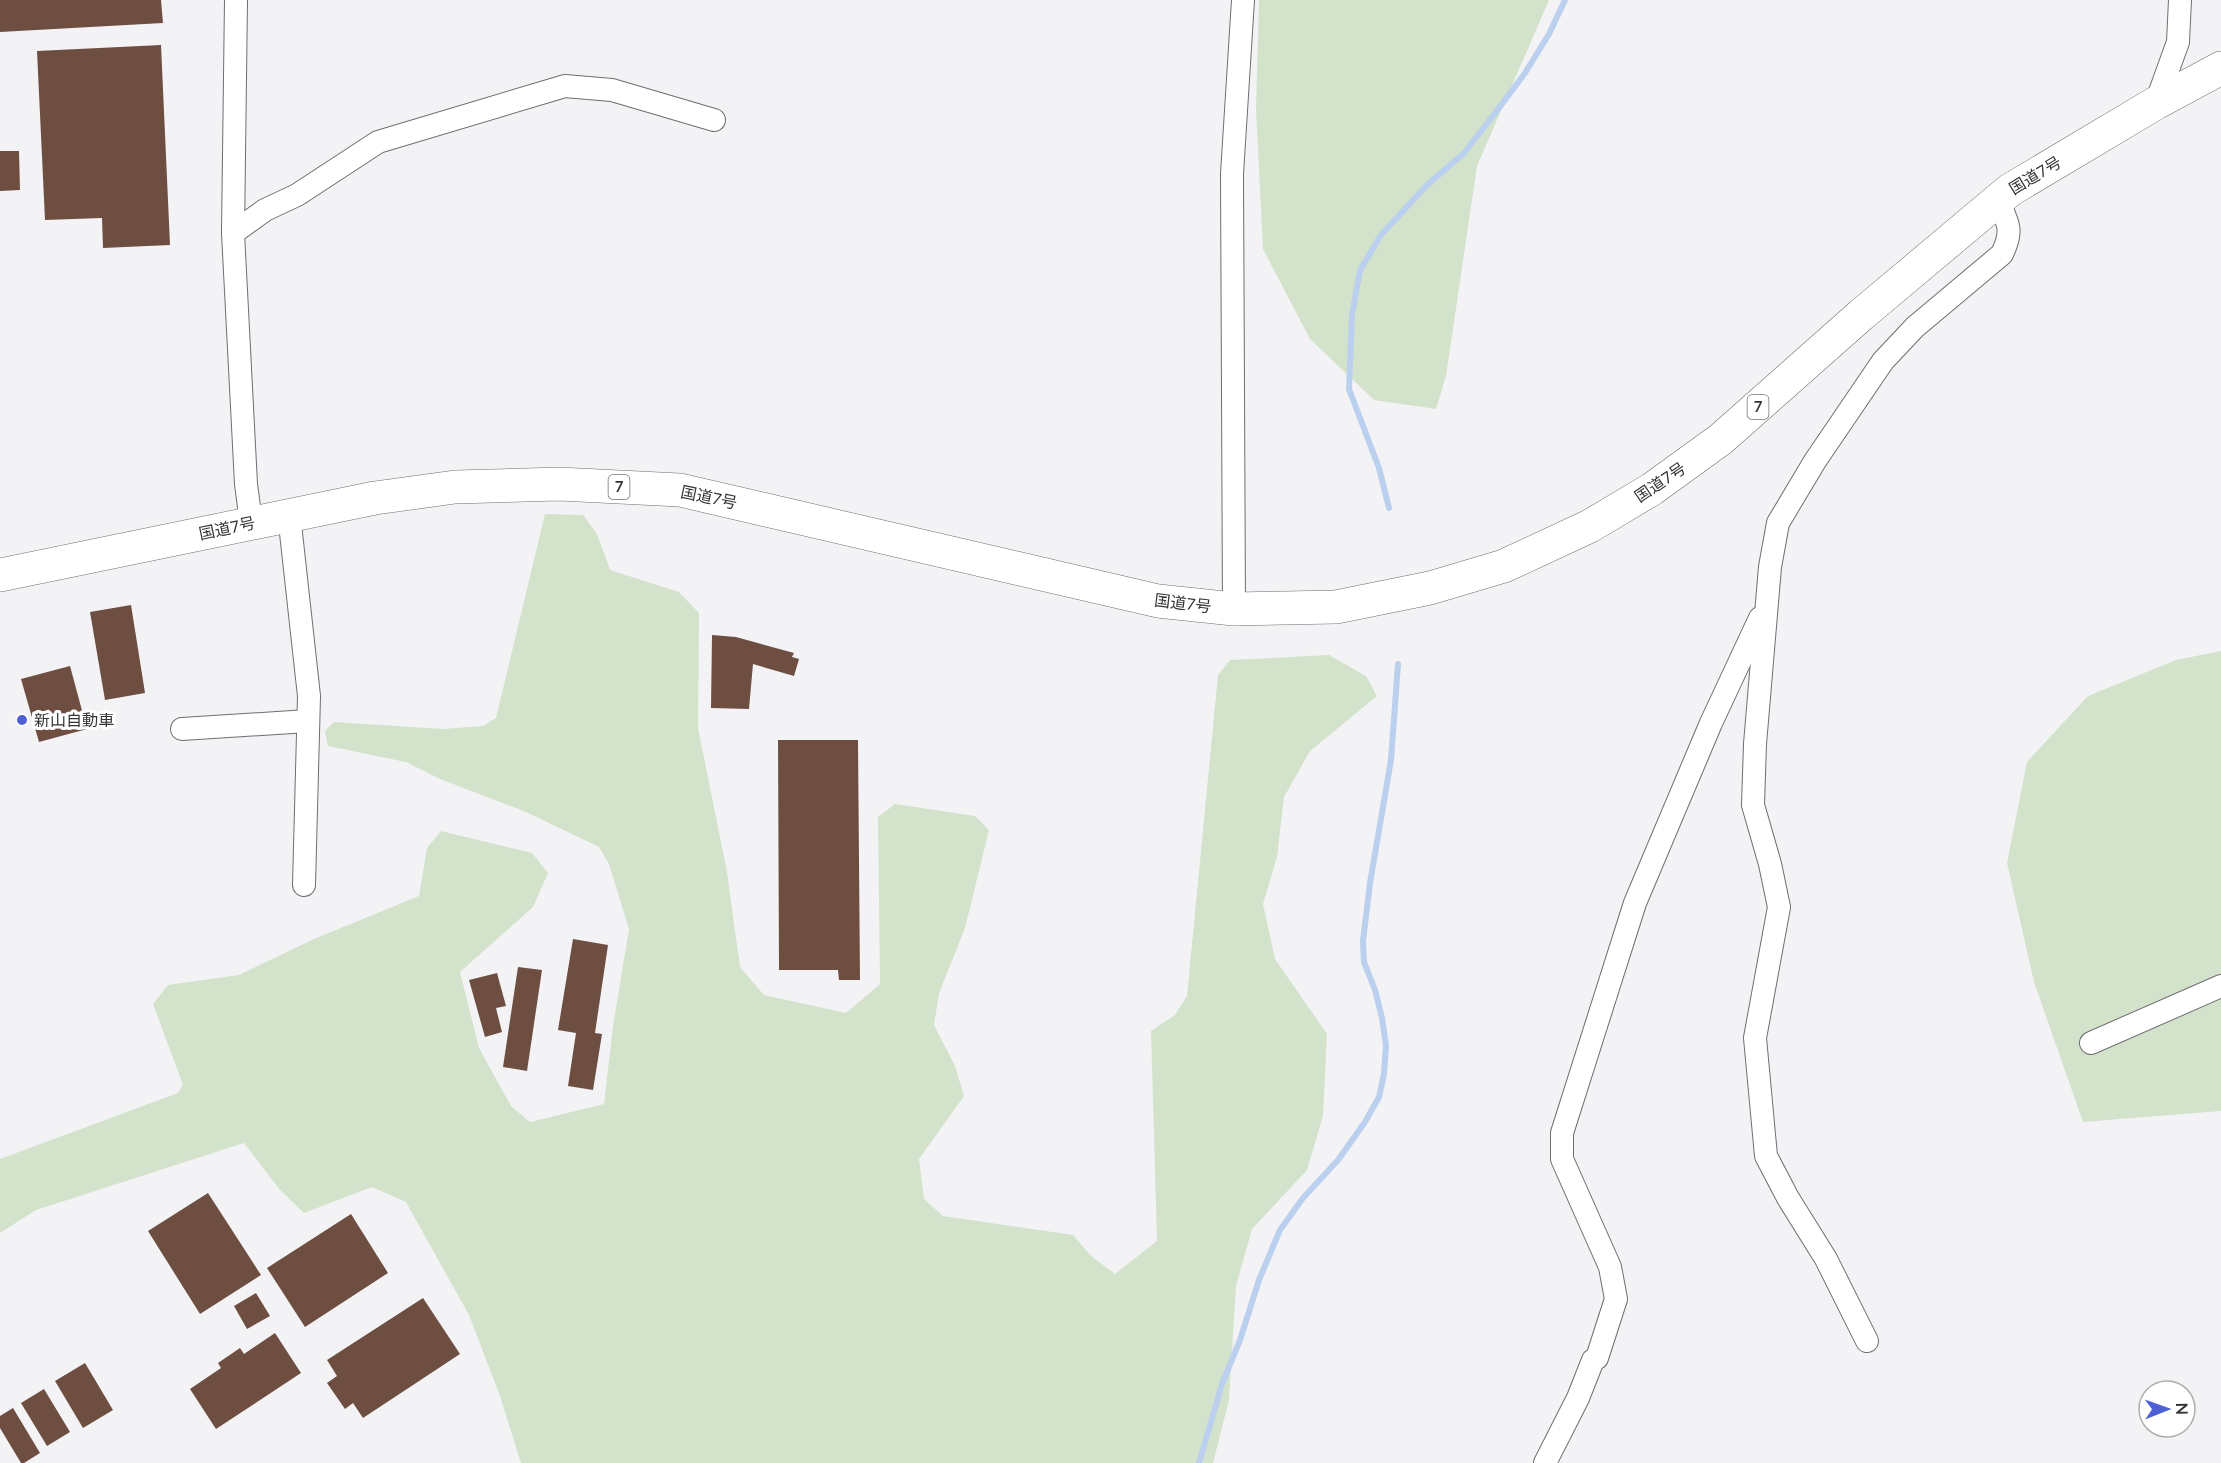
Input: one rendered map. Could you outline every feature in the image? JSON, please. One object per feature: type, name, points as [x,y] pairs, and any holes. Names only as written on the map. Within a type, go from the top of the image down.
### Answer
[{"type":"highway","name":"国道7号","points":[[0,576],[375,498],[455,487],[559,484],[680,490],[1158,602],[1234,609],[1336,607],[1430,588],[1504,566],[1590,526],[1652,489],[1721,439],[1861,315],[1997,200],[2156,103],[2221,68]]},
{"type":"street","points":[[236,0],[233,233],[246,484],[251,522]]},
{"type":"street","points":[[1234,609],[1232,174],[1243,0]]},
{"type":"street","points":[[2156,103],[2178,42],[2180,0]]},
{"type":"street","points":[[233,233],[265,210],[297,195],[378,142],[565,86],[612,90],[714,120]]},
{"type":"street","points":[[1867,1341],[1826,1259],[1788,1198],[1766,1156],[1755,1038],[1779,907],[1770,864],[1753,805],[1755,744],[1770,567],[1778,523],[1846,414],[1883,362],[1915,327],[2002,254],[2010,238],[2008,223],[1997,200]]},
{"type":"street","points":[[289,515],[309,696],[304,885]]},
{"type":"street","points":[[1545,1463],[1578,1398],[1593,1360],[1597,1358],[1616,1299],[1610,1267],[1563,1159],[1562,1133],[1635,903],[1711,723],[1767,603]]},
{"type":"street","points":[[182,729],[308,721]]},
{"type":"street","points":[[2091,1043],[2221,986]]},
{"type":"green space","points":[[1259,0],[1549,0],[1477,166],[1446,376],[1436,409],[1374,400],[1310,339],[1263,249],[1256,109]]},
{"type":"green space","points":[[545,514],[583,515],[597,534],[610,570],[679,592],[699,613],[698,728],[727,872],[740,967],[764,995],[846,1013],[880,984],[878,817],[895,804],[975,816],[989,830],[965,928],[939,993],[934,1025],[955,1066],[964,1096],[919,1159],[924,1199],[943,1216],[1073,1235],[1091,1256],[1115,1274],[1157,1241],[1151,1031],[1175,1015],[1187,996],[1218,675],[1230,660],[1329,655],[1366,676],[1377,696],[1310,751],[1284,797],[1277,857],[1263,904],[1275,959],[1327,1034],[1323,1116],[1307,1170],[1252,1229],[1236,1286],[1229,1400],[1213,1463],[521,1463],[500,1396],[469,1315],[406,1202],[372,1187],[304,1213],[280,1190],[244,1143],[36,1210],[0,1233],[0,1159],[178,1093],[183,1085],[153,1004],[168,985],[239,975],[314,939],[419,896],[427,848],[441,831],[532,853],[548,873],[533,907],[460,972],[479,1048],[511,1106],[530,1122],[604,1104],[613,1026],[629,929],[609,864],[599,847],[526,812],[440,779],[406,762],[328,746],[325,731],[334,722],[443,729],[483,726],[496,718]]},
{"type":"green space","points":[[2221,651],[2221,1111],[2083,1122],[2034,982],[2007,863],[2027,762],[2088,696],[2176,660]]},
{"type":"building","points":[[0,0],[161,0],[163,23],[0,32]]},
{"type":"building","points":[[161,45],[170,245],[103,248],[102,218],[45,220],[37,51]]},
{"type":"building","points":[[0,151],[19,151],[20,190],[0,191]]},
{"type":"building","points":[[131,605],[145,693],[105,700],[90,612]]},
{"type":"building","points":[[712,635],[736,637],[794,653],[792,657],[799,659],[794,676],[753,664],[749,709],[711,708]]},
{"type":"building","points":[[70,666],[87,729],[39,742],[21,679]]},
{"type":"building","points":[[778,740],[858,740],[860,980],[839,980],[838,970],[779,970]]},
{"type":"building","points":[[573,939],[608,945],[595,1033],[602,1034],[593,1090],[568,1086],[576,1033],[558,1030]]},
{"type":"building","points":[[518,967],[542,970],[527,1071],[503,1067]]},
{"type":"building","points":[[497,973],[506,1006],[496,1008],[502,1032],[485,1037],[469,980]]},
{"type":"building","points":[[208,1193],[261,1275],[200,1314],[148,1231]]},
{"type":"building","points":[[351,1214],[388,1273],[305,1327],[267,1268]]},
{"type":"building","points":[[256,1293],[270,1316],[247,1329],[234,1306]]},
{"type":"building","points":[[423,1298],[460,1354],[363,1418],[353,1403],[345,1409],[327,1383],[337,1376],[327,1360]]},
{"type":"building","points":[[275,1333],[301,1373],[216,1429],[190,1389],[221,1368],[218,1363],[240,1348],[244,1354]]},
{"type":"building","points":[[85,1363],[113,1410],[83,1428],[55,1381]]},
{"type":"building","points":[[44,1389],[70,1432],[47,1446],[21,1403]]},
{"type":"building","points":[[13,1408],[40,1453],[24,1463],[21,1463],[0,1428],[0,1416]]},
{"type":"waterway","points":[[1389,508],[1379,468],[1349,389],[1352,315],[1360,270],[1381,235],[1426,186],[1464,153],[1496,112],[1525,73],[1549,34],[1565,0]]},
{"type":"waterway","points":[[1199,1463],[1222,1384],[1240,1340],[1259,1280],[1280,1230],[1303,1198],[1338,1160],[1365,1122],[1379,1097],[1384,1074],[1386,1045],[1375,990],[1364,962],[1363,941],[1370,883],[1391,760],[1398,664]]},
{"type":"place","name":"新山自動車","points":[[22,720]]}]
